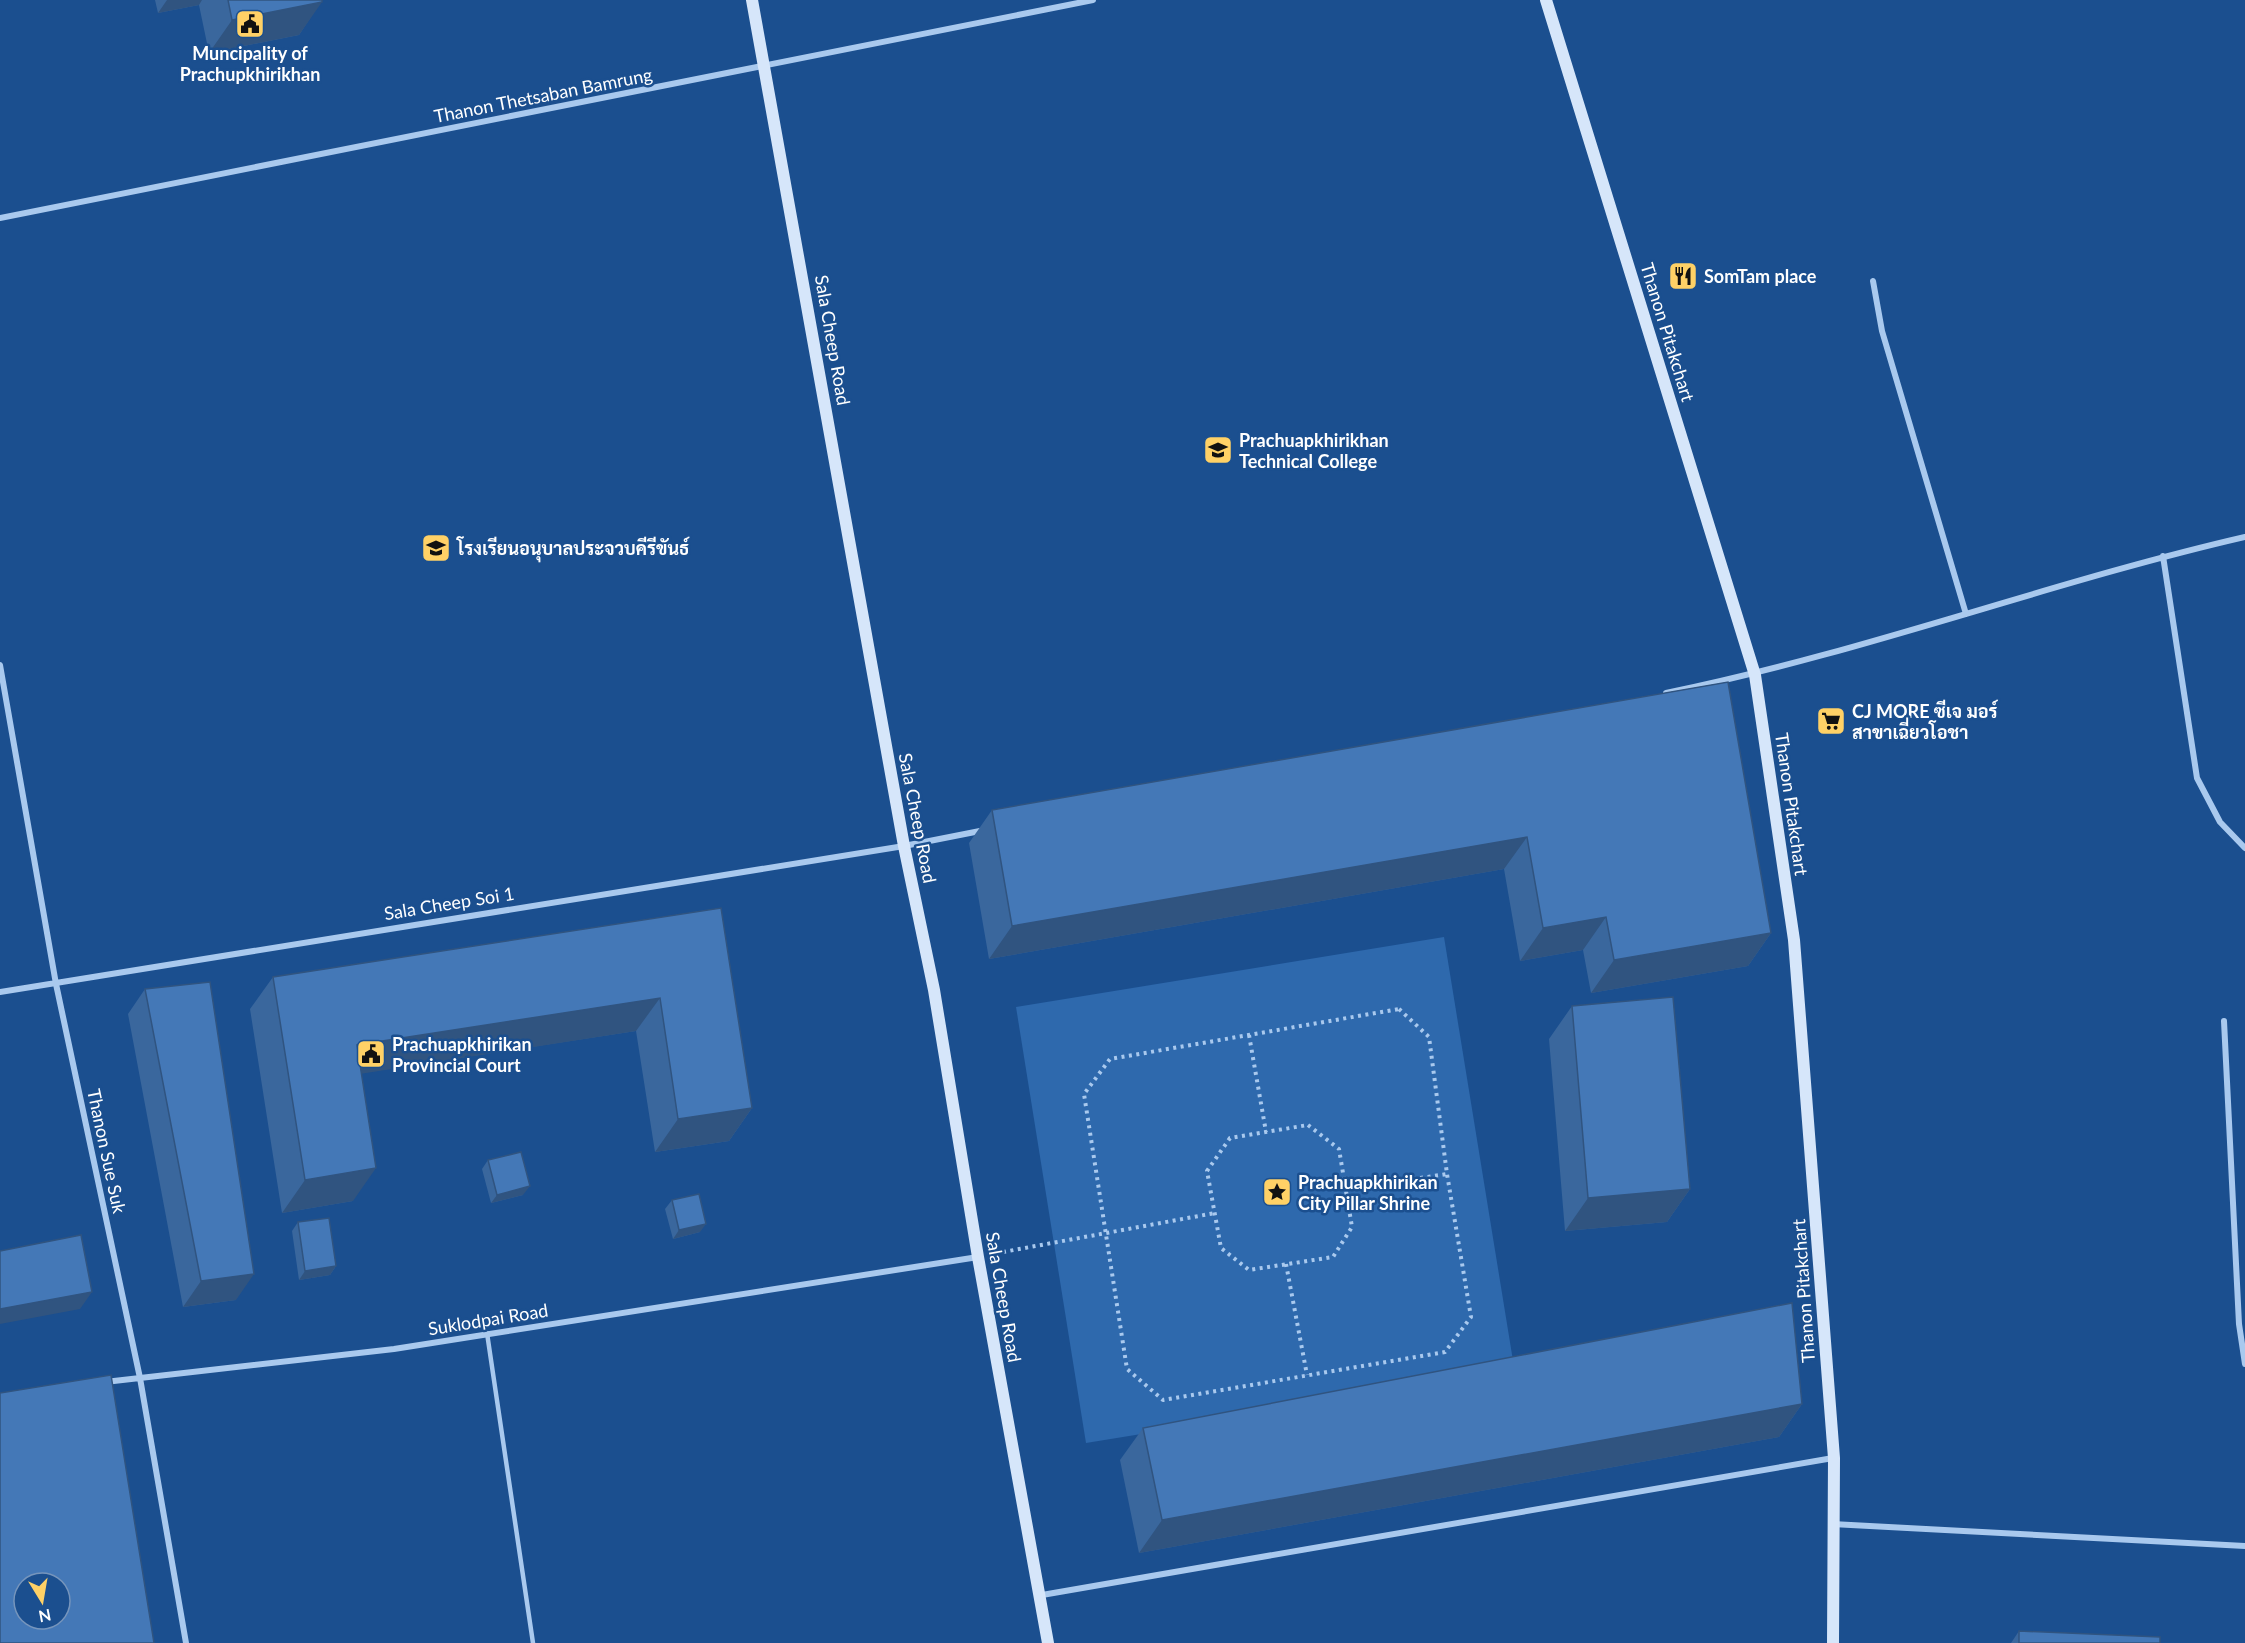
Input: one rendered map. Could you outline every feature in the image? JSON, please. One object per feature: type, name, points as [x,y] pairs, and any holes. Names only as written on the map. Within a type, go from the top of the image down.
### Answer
[{"type":"street","name":"Sala Cheep Road","points":[[752,0],[766,66],[904,846],[934,990],[978,1257],[1042,1595],[1048,1643]]},
{"type":"street","name":"Thanon Thetsaban Bamrung","points":[[0,218],[1093,0]]},
{"type":"street","name":"Thanon Pitakchart","points":[[1546,0],[1755,675],[1794,940],[1834,1458],[1833,1643]]},
{"type":"street","points":[[1873,281],[1882,332],[1966,614]]},
{"type":"street","points":[[1662,694],[1755,675],[2163,556],[2245,537]]},
{"type":"street","points":[[2163,556],[2197,778],[2220,822],[2245,848]]},
{"type":"street","name":"Thanon Sue Suk","points":[[0,665],[56,984],[141,1378],[186,1643]]},
{"type":"street","name":"Sala Cheep Soi 1","points":[[0,992],[904,846],[997,827]]},
{"type":"street","points":[[2224,1021],[2245,1364]]},
{"type":"street","name":"Suklodpai Road","points":[[94,1384],[394,1349],[487,1333],[631,1314],[978,1257]]},
{"type":"street","points":[[1042,1595],[1834,1458]]},
{"type":"street","points":[[1832,1524],[2245,1546]]},
{"type":"lane","points":[[487,1333],[533,1643]]},
{"type":"path","points":[[1399,1009],[1429,1037],[1447,1174],[1471,1317],[1445,1352],[1163,1400],[1127,1369],[1084,1094],[1110,1059],[1249,1035],[1399,1009]]},
{"type":"path","points":[[1249,1035],[1266,1132]]},
{"type":"path","points":[[1308,1125],[1339,1149],[1346,1190],[1352,1227],[1333,1257],[1249,1270],[1221,1248],[1207,1171],[1230,1138],[1308,1125]]},
{"type":"path","points":[[1346,1190],[1447,1174]]},
{"type":"path","points":[[978,1257],[1105,1231],[1215,1213]]},
{"type":"path","points":[[1286,1264],[1307,1375]]},
{"type":"shaded area","points":[[1444,937],[1515,1373],[1086,1443],[1016,1007]]},
{"type":"building","points":[[228,0],[322,0],[322,2],[232,20]]},
{"type":"building","points":[[1728,682],[1771,933],[1614,960],[1606,917],[1543,928],[1527,837],[1012,926],[992,810]]},
{"type":"building","name":"Prachuapkhirikan Provincial Court","points":[[721,908],[752,1108],[678,1119],[660,998],[357,1045],[376,1168],[305,1180],[273,977]]},
{"type":"building","points":[[210,982],[254,1274],[201,1281],[145,989]]},
{"type":"building","points":[[1673,997],[1690,1189],[1588,1198],[1572,1006]]},
{"type":"building","points":[[521,1152],[530,1186],[497,1195],[488,1160]]},
{"type":"building","points":[[699,1194],[706,1224],[679,1230],[672,1200]]},
{"type":"building","points":[[329,1218],[336,1266],[305,1271],[298,1222]]},
{"type":"building","points":[[81,1235],[92,1292],[0,1309],[0,1251]]},
{"type":"building","points":[[1792,1303],[1802,1404],[1162,1520],[1143,1428]]},
{"type":"building","points":[[111,1375],[154,1643],[0,1643],[0,1393]]},
{"type":"building","points":[[2019,1631],[2160,1637],[2160,1643],[2019,1643]]},
{"type":"place","name":"Muncipality of Prachupkhirikhan","points":[[250,24]]},
{"type":"place","name":"SomTam place","points":[[1683,276]]},
{"type":"place","name":"Prachuapkhirikhan Technical College","points":[[1218,450]]},
{"type":"place","name":"โรงเรียนอนุบาลประจวบคีรีขันธ์","points":[[436,548]]},
{"type":"place","name":"CJ MORE ซีเจ มอร์ สาขาเฉี่ยวโอชา","points":[[1831,721]]},
{"type":"place","name":"Prachuapkhirikan Provincial Court","points":[[371,1054]]},
{"type":"place","name":"Prachuapkhirikan City Pillar Shrine","points":[[1277,1192]]}]
